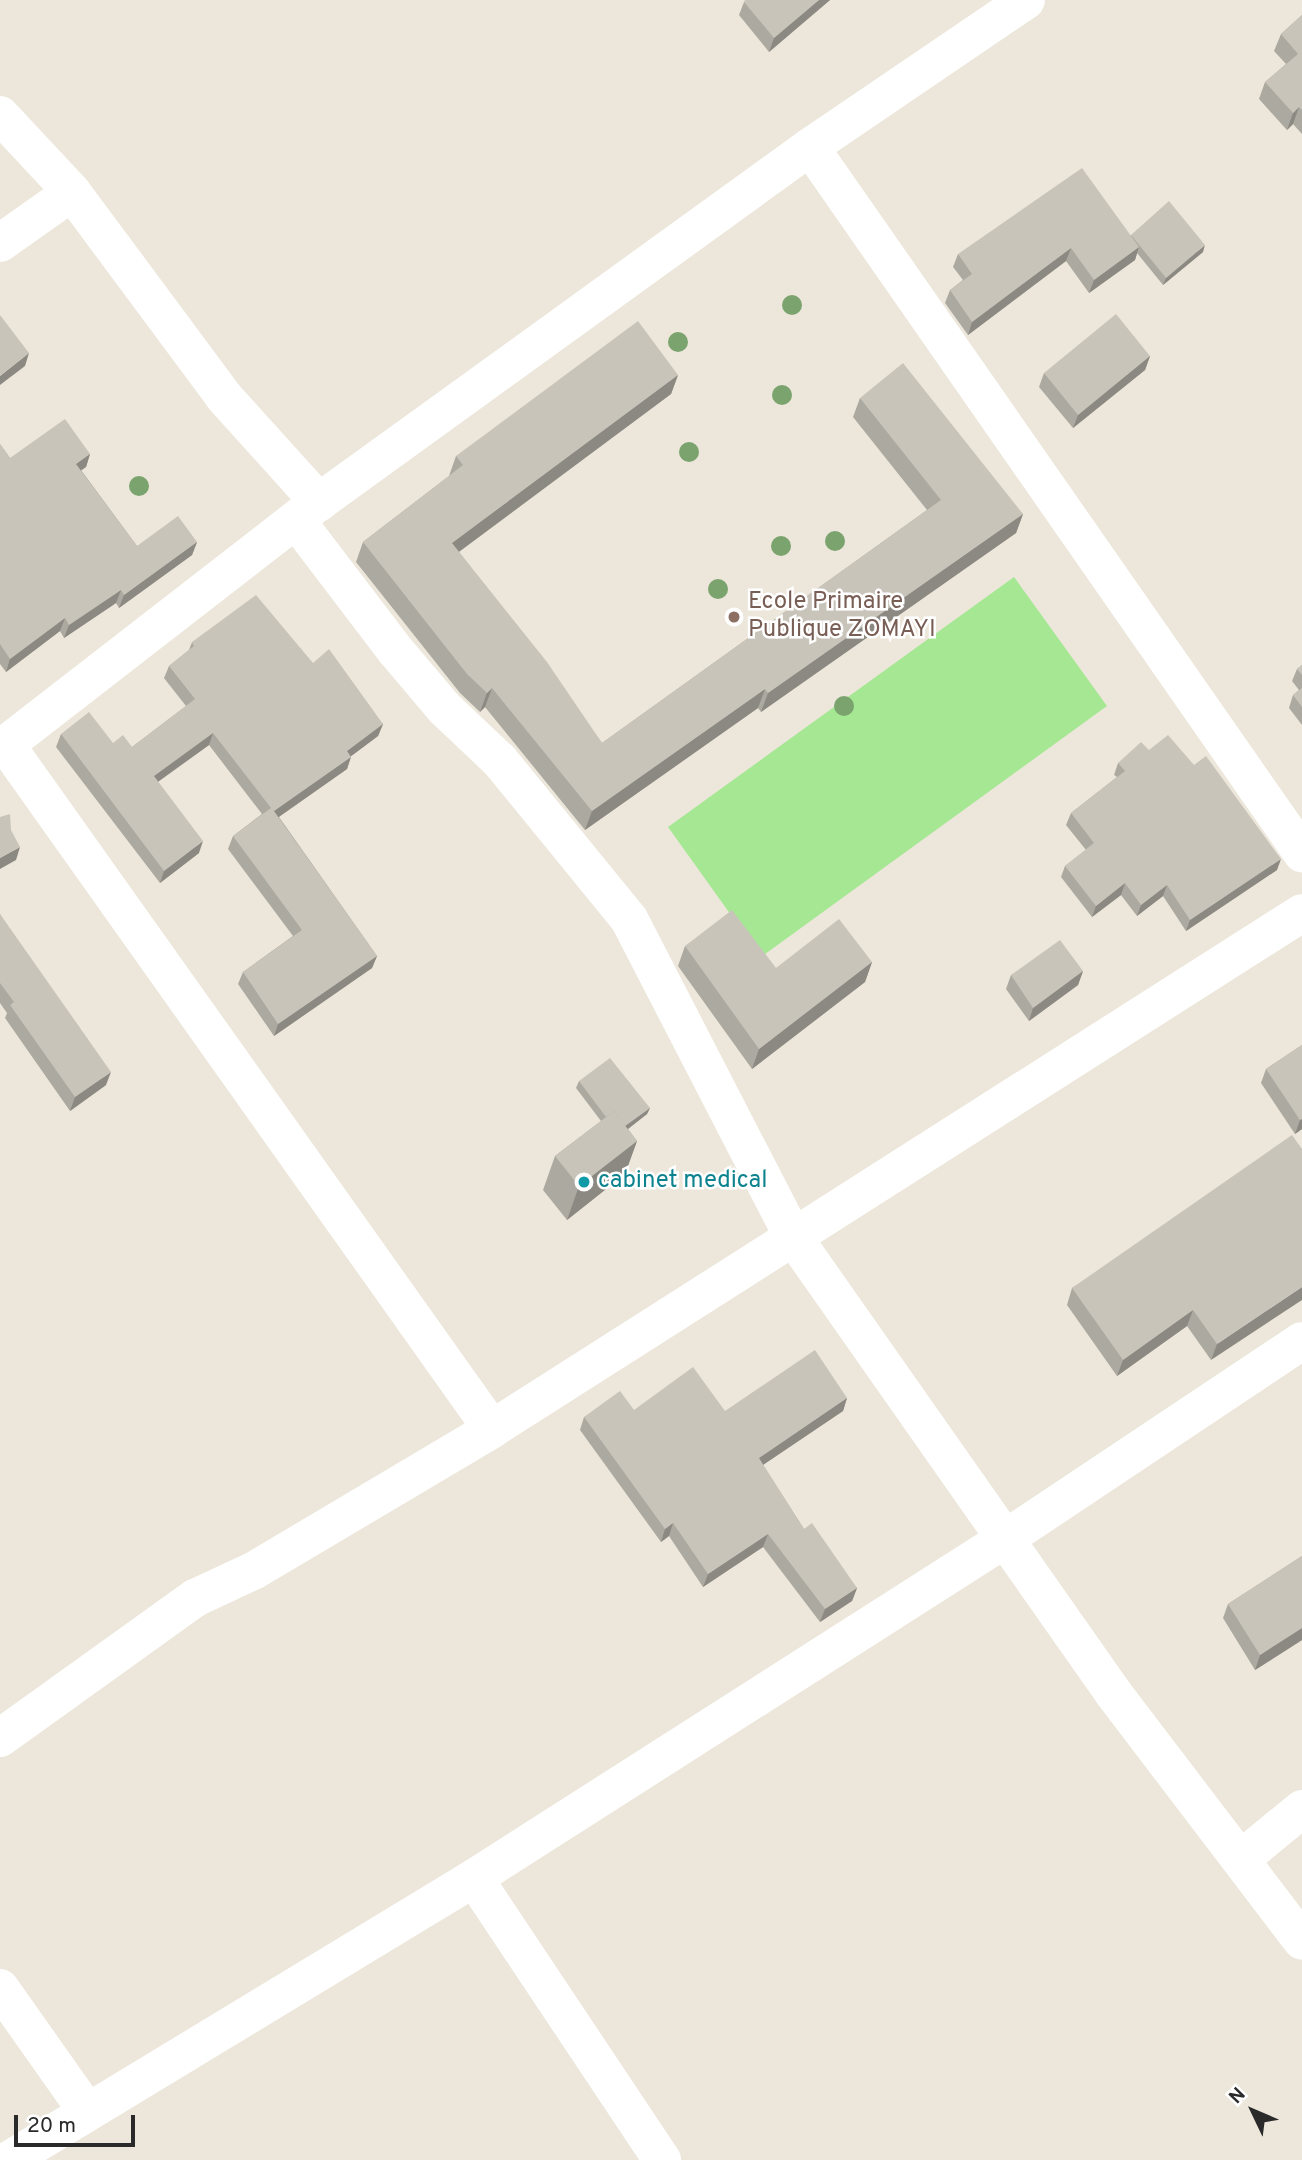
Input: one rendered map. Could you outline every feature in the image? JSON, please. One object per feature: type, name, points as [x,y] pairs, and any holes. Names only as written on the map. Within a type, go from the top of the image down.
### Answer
[{"type":"street","points":[[492,1429],[3,747],[308,511],[810,147],[1026,0]]},
{"type":"street","points":[[0,115],[72,192],[224,397],[308,511],[395,650],[444,708],[500,761],[629,919],[794,1238],[1008,1537],[1114,1694],[1302,1941]]},
{"type":"street","points":[[810,147],[1302,853]]},
{"type":"street","points":[[0,243],[72,192]]},
{"type":"street","points":[[0,1738],[195,1598],[255,1570],[492,1429],[1302,913]]},
{"type":"street","points":[[9,2160],[86,2110],[474,1878],[1008,1537],[1302,1341]]},
{"type":"street","points":[[1241,1859],[1302,1809]]},
{"type":"street","points":[[474,1878],[662,2160]]},
{"type":"street","points":[[0,1988],[86,2110]]},
{"type":"green space","points":[[1014,577],[1107,706],[761,957],[668,827]]},
{"type":"building","points":[[745,0],[819,0],[774,38]]},
{"type":"building","points":[[1302,15],[1302,110],[1299,107],[1293,113],[1265,82],[1298,54],[1281,34]]},
{"type":"building","points":[[1082,168],[1139,247],[1094,280],[1071,248],[972,322],[950,290],[972,274],[958,254]]},
{"type":"building","points":[[1169,201],[1205,245],[1166,278],[1131,235]]},
{"type":"building","points":[[1116,314],[1150,356],[1078,415],[1044,373]]},
{"type":"building","points":[[0,315],[29,353],[0,376]]},
{"type":"building","points":[[638,321],[678,375],[452,543],[547,662],[602,743],[941,500],[860,398],[903,363],[1023,514],[768,693],[765,689],[592,811],[492,688],[487,693],[467,674],[363,542],[463,465],[456,456]]},
{"type":"building","points":[[65,419],[90,454],[76,464],[137,546],[178,516],[197,542],[124,595],[121,590],[69,625],[65,618],[10,659],[0,644],[0,444],[10,458]]},
{"type":"building","points":[[256,595],[313,663],[329,649],[383,724],[347,751],[351,757],[274,811],[377,956],[278,1024],[243,972],[302,930],[233,836],[271,808],[213,733],[154,776],[203,841],[164,871],[61,734],[89,712],[113,743],[123,735],[132,747],[195,699],[169,666],[194,646],[192,642]]},
{"type":"building","points":[[1302,688],[1302,707],[1293,695]]},
{"type":"building","points":[[1168,735],[1194,765],[1206,756],[1281,859],[1190,920],[1167,885],[1141,905],[1125,883],[1096,906],[1065,866],[1094,843],[1071,813],[1125,771],[1118,763],[1141,742],[1149,750]]},
{"type":"building","points":[[10,814],[11,830],[20,847],[0,858],[0,817]]},
{"type":"building","points":[[732,910],[776,968],[839,919],[872,962],[759,1049],[685,946]]},
{"type":"building","points":[[0,914],[111,1072],[75,1097],[10,1005],[14,1002],[0,983]]},
{"type":"building","points":[[1060,940],[1083,971],[1033,1008],[1011,975]]},
{"type":"building","points":[[1302,1045],[1302,1119],[1300,1120],[1266,1069]]},
{"type":"building","points":[[610,1058],[650,1108],[625,1126],[614,1111],[606,1117],[579,1081]]},
{"type":"building","points":[[614,1111],[637,1141],[579,1186],[555,1156]]},
{"type":"building","points":[[1292,1135],[1302,1149],[1302,1287],[1217,1344],[1193,1310],[1123,1360],[1072,1288]]},
{"type":"building","points":[[815,1350],[847,1398],[759,1458],[804,1529],[812,1523],[857,1588],[825,1609],[768,1534],[708,1574],[673,1523],[665,1529],[584,1417],[620,1391],[634,1410],[693,1367],[725,1411]]},
{"type":"building","points":[[1302,1556],[1302,1628],[1260,1655],[1228,1604]]},
{"type":"place","name":"Ecole Primaire Publique ZOMAYI","points":[[734,617]]},
{"type":"place","name":"cabinet medical","points":[[584,1182]]}]
